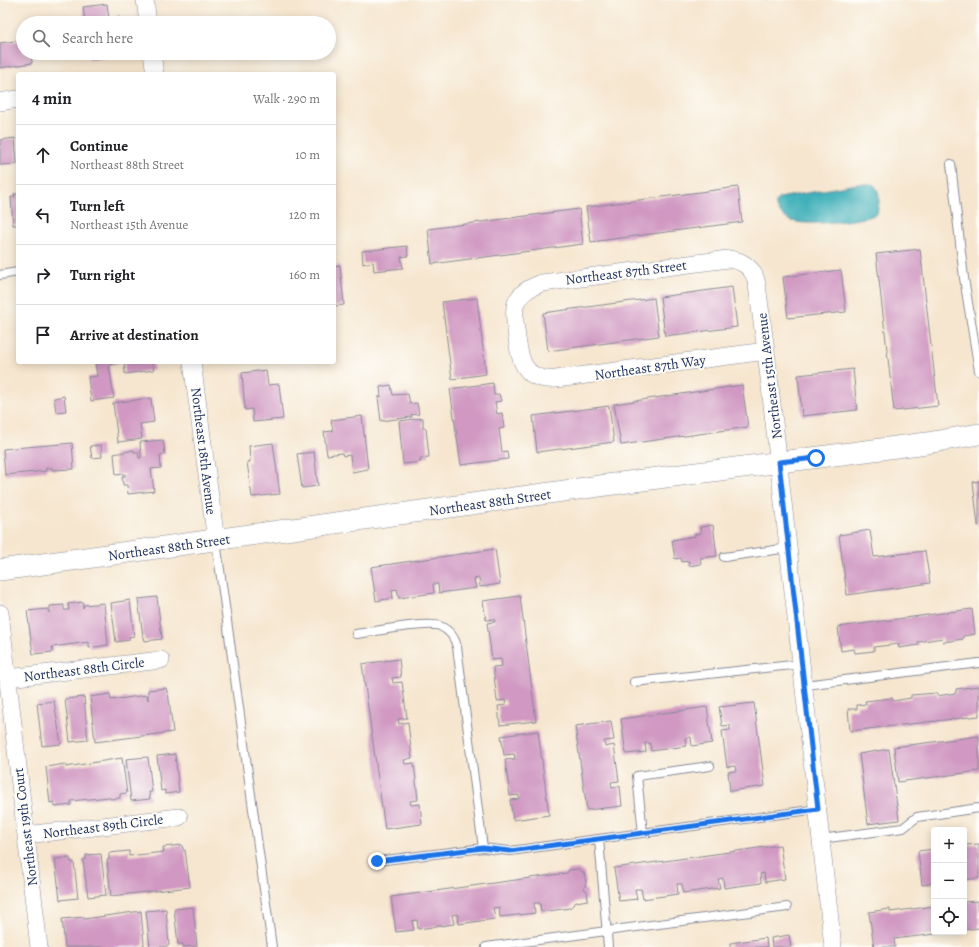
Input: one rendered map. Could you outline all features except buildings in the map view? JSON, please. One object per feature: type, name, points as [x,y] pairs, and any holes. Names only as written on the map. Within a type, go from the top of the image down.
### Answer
[{"type":"street","points":[[145,0],[147,16]]},
{"type":"street","points":[[153,60],[155,72]]},
{"type":"street","points":[[0,102],[16,99]]},
{"type":"street","name":"Northeast 87th Street","points":[[535,375],[528,371],[521,362],[514,314],[516,304],[522,294],[530,287],[542,283],[728,259],[744,264]]},
{"type":"street","name":"Northeast 15th Avenue","points":[[744,264],[751,270],[757,281],[805,685],[833,947]]},
{"type":"street","name":"Northeast 87th Way","points":[[535,375],[544,379],[556,379],[766,351]]},
{"type":"street","name":"Northeast 18th Avenue","points":[[192,364],[216,541]]},
{"type":"street","name":"Northeast 88th Street","points":[[0,570],[926,443],[979,434]]},
{"type":"street","name":"Northeast 19th Court","points":[[0,613],[39,947]]},
{"type":"street","name":"Northeast 88th Circle","points":[[8,678],[161,660]]},
{"type":"street","name":"Northeast 89th Circle","points":[[26,835],[179,817]]},
{"type":"lane","points":[[951,164],[964,278],[979,371]]},
{"type":"lane","points":[[0,275],[16,272]]},
{"type":"lane","points":[[216,541],[272,947]]},
{"type":"lane","points":[[724,557],[789,548]]},
{"type":"lane","points":[[356,634],[430,625],[444,628],[454,639],[457,647],[483,848]]},
{"type":"lane","points":[[805,685],[979,663]]},
{"type":"lane","points":[[634,682],[802,664]]},
{"type":"lane","points":[[643,833],[637,776],[710,766]]},
{"type":"lane","points":[[821,839],[903,828],[917,816],[979,808]]},
{"type":"lane","points":[[377,861],[483,848],[510,851],[818,809]]},
{"type":"lane","points":[[598,839],[608,947]]},
{"type":"lane","points":[[486,947],[787,907]]},
{"type":"water","points":[[857,184],[873,184],[876,187],[879,194],[877,214],[870,217],[847,221],[807,223],[789,220],[776,208],[776,202],[779,198]]},
{"type":"route","points":[[377,861],[483,848],[510,851],[818,809],[779,462],[816,458]]}]
